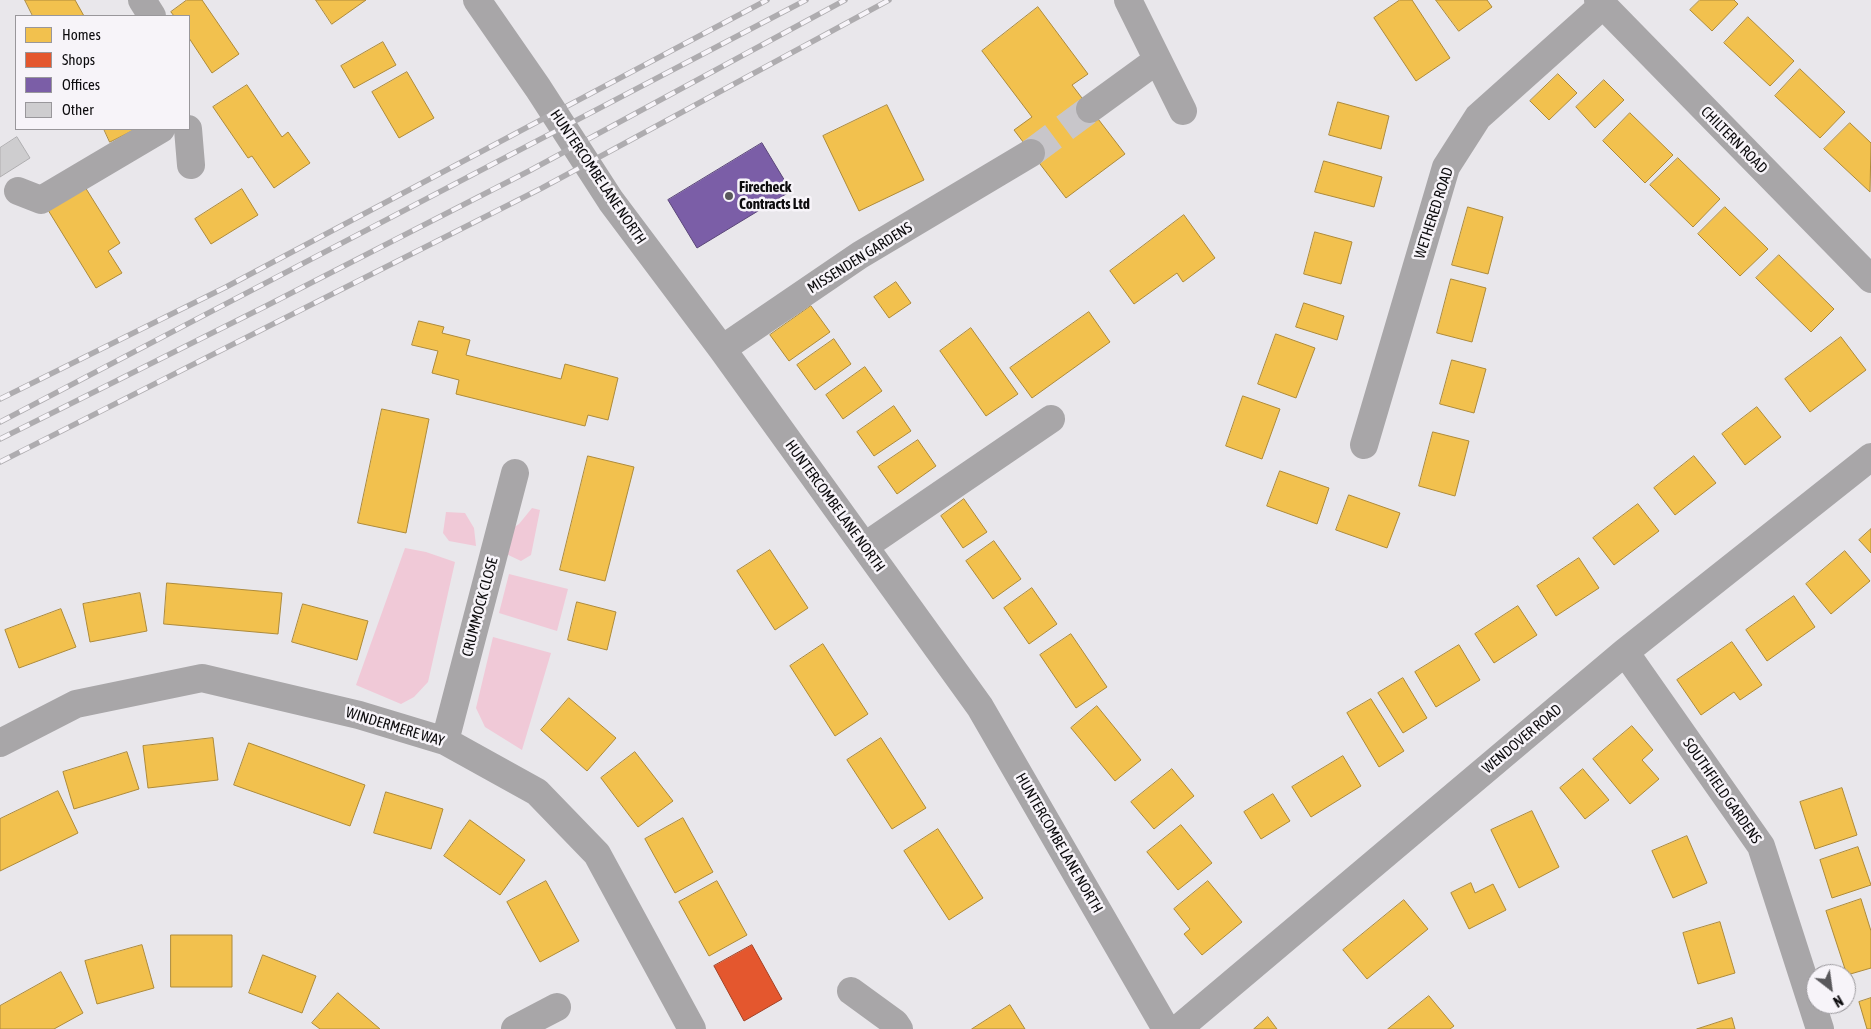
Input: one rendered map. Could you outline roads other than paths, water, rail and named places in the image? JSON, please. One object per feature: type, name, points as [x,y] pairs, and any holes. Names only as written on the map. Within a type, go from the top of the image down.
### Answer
[{"type":"street","points":[[142,0],[151,15]]},
{"type":"street","name":"HUNTERCOMBE LANE NORTH","points":[[477,0],[538,88],[611,201],[722,349],[980,706],[1166,1029]]},
{"type":"street","points":[[1128,0],[1156,61],[1183,111]]},
{"type":"street","name":"CHILTERN ROAD","points":[[1600,3],[1871,279]]},
{"type":"street","name":"WETHERED ROAD","points":[[1364,445],[1446,167],[1478,116],[1600,3]]},
{"type":"street","points":[[1090,109],[1156,61]]},
{"type":"street","points":[[18,191],[41,200],[159,130]]},
{"type":"street","points":[[188,130],[191,165]]},
{"type":"street","name":"MISSENDEN GARDENS","points":[[722,349],[860,255],[1001,173],[1031,153]]},
{"type":"street","points":[[864,546],[1051,418]]},
{"type":"street","name":"WENDOVER ROAD","points":[[1178,1029],[1625,652],[1871,457]]},
{"type":"street","name":"CRUMMOCK CLOSE","points":[[445,741],[515,473]]},
{"type":"street","name":"SOUTHFIELD GARDENS","points":[[1625,652],[1761,846],[1820,1029]]},
{"type":"street","name":"WINDERMERE WAY","points":[[0,743],[76,704],[202,678],[359,715],[445,741],[537,792],[597,854],[692,1029]]},
{"type":"street","points":[[851,991],[895,1023],[899,1029]]},
{"type":"street","points":[[515,1029],[557,1007]]},
{"type":"tunnel","points":[[1031,153],[1090,109]]},
{"type":"railway","points":[[0,399],[226,287],[767,0]]},
{"type":"railway","points":[[0,422],[806,0]]},
{"type":"railway","points":[[0,439],[266,306],[529,171],[845,0]]},
{"type":"railway","points":[[0,462],[542,188],[889,0]]},
{"type":"place","name":"Firecheck Contracts Ltd","points":[[729,196]]}]
